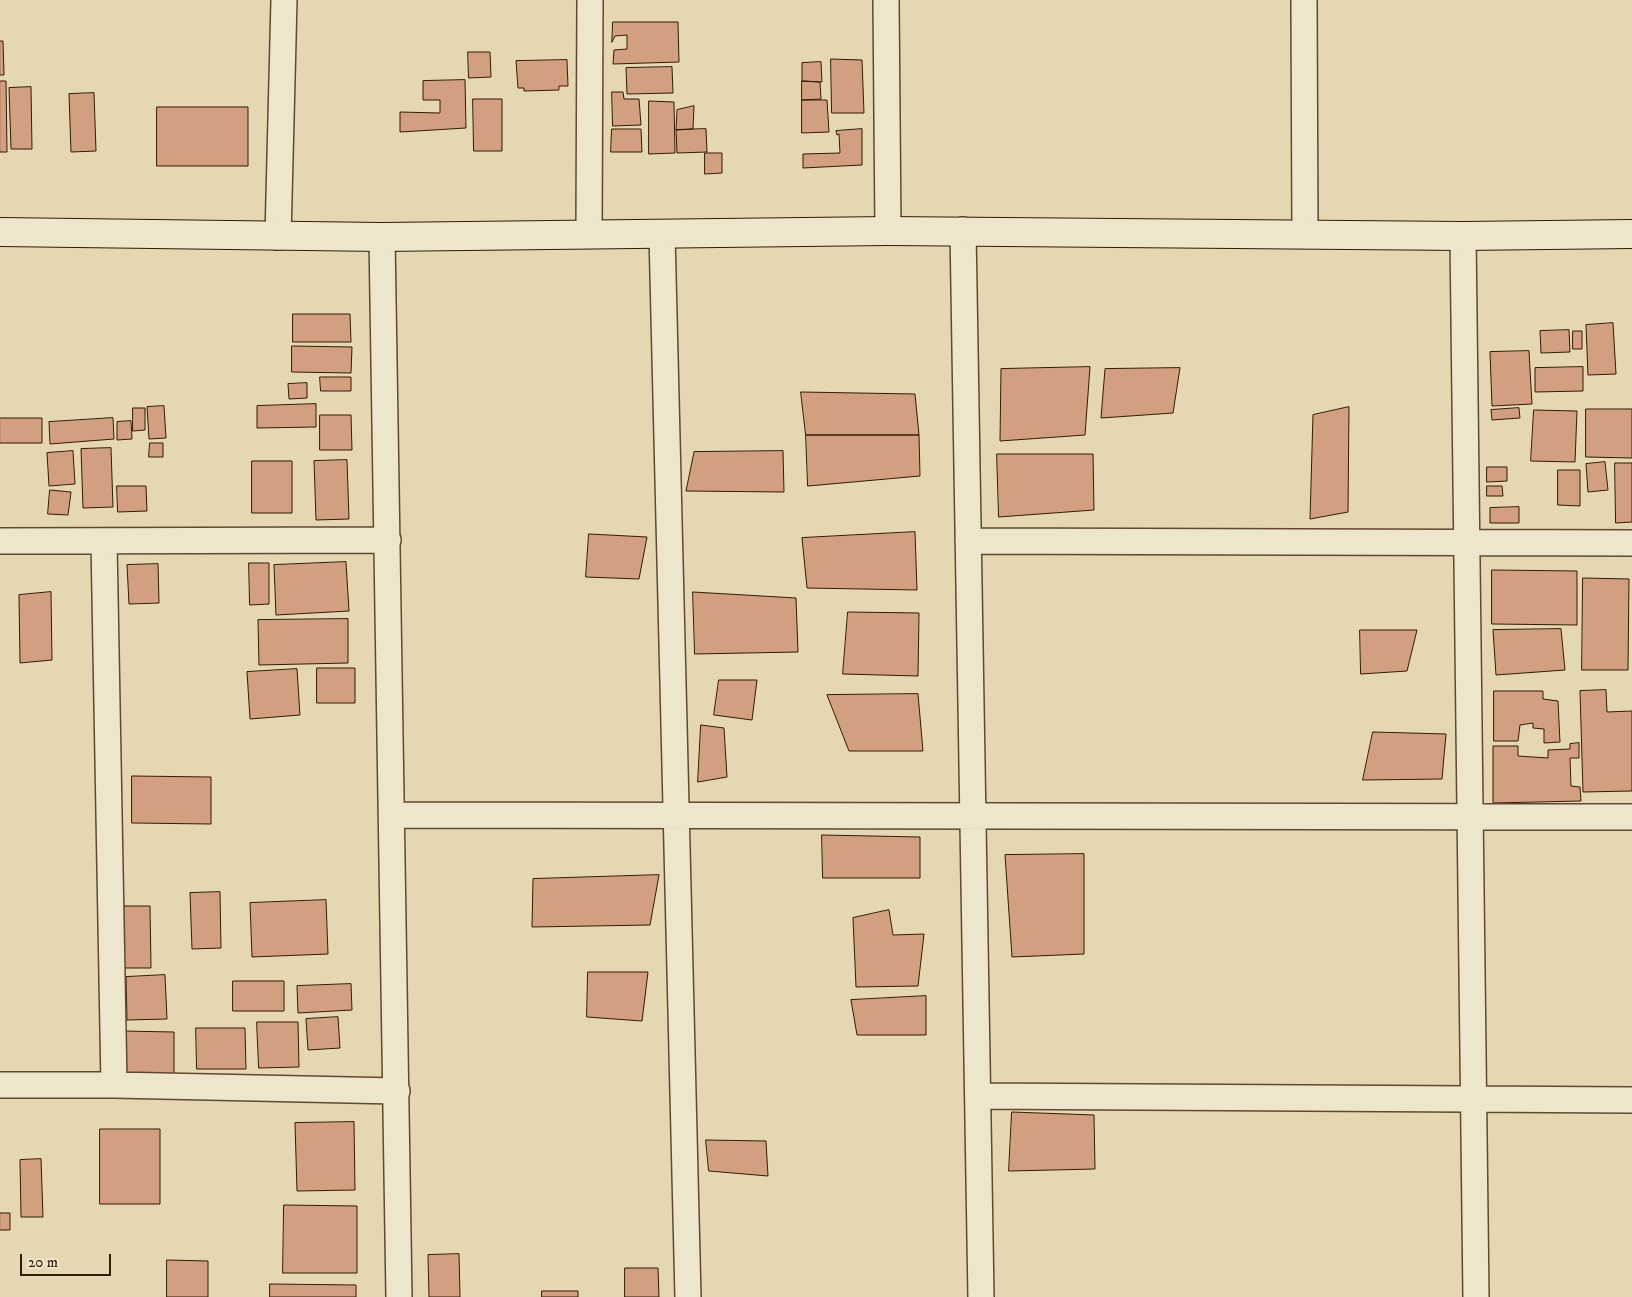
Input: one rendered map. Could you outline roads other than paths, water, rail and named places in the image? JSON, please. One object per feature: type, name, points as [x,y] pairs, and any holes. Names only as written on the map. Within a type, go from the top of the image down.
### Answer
[{"type":"street","points":[[278,236],[284,0]]},
{"type":"street","points":[[588,235],[590,0]]},
{"type":"street","points":[[886,0],[888,230]]},
{"type":"street","points":[[1304,0],[1305,235]]},
{"type":"street","points":[[0,232],[382,237],[888,230],[1463,236],[1632,234]]},
{"type":"street","points":[[963,230],[981,1297]]},
{"type":"street","points":[[662,234],[688,1297]]},
{"type":"street","points":[[1463,236],[1465,542],[1476,1297]]},
{"type":"street","points":[[382,237],[393,815],[399,1297]]},
{"type":"street","points":[[0,541],[388,540]]},
{"type":"street","points":[[968,541],[1632,543]]},
{"type":"street","points":[[104,542],[114,1085]]},
{"type":"street","points":[[393,815],[1632,817]]},
{"type":"street","points":[[0,1086],[114,1085],[397,1091]]},
{"type":"street","points":[[978,1096],[1632,1100]]}]
